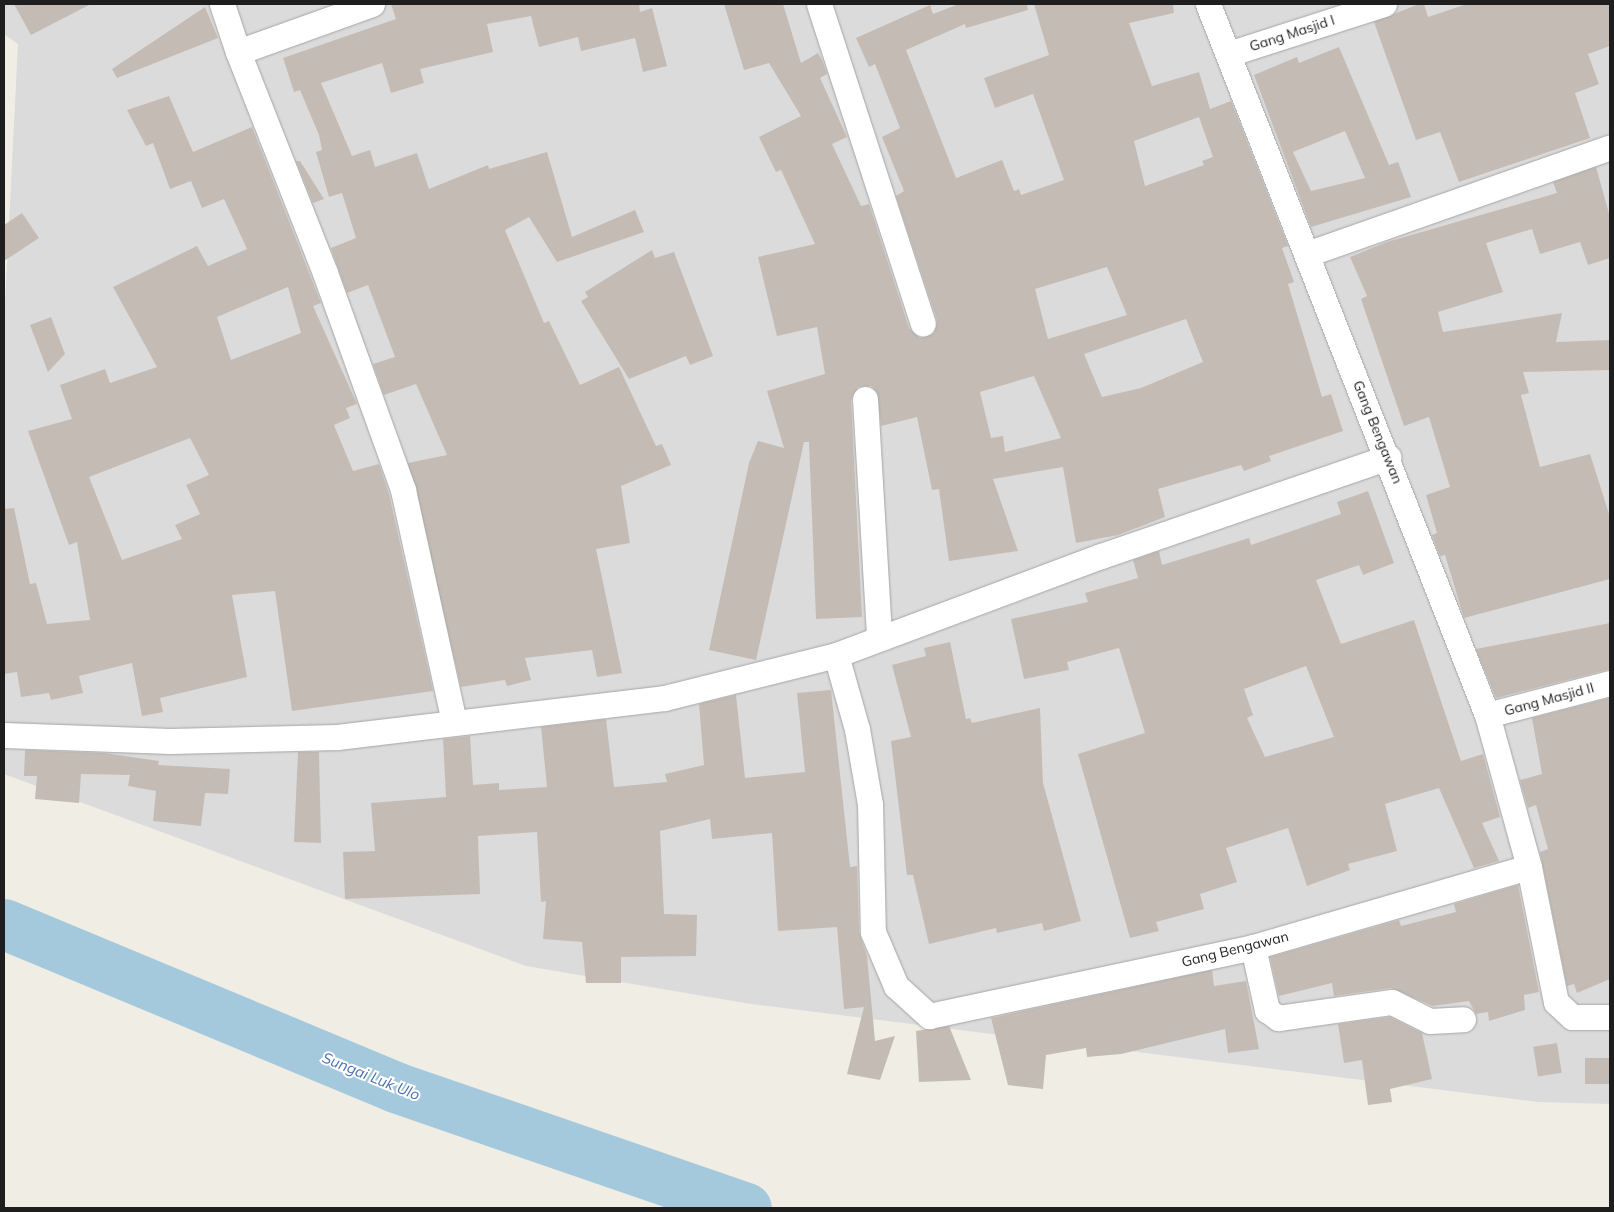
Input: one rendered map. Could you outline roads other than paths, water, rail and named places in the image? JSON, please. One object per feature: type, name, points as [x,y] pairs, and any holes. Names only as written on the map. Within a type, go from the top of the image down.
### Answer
[{"type":"street","points":[[222,4],[238,52],[328,282],[403,490],[454,721]]},
{"type":"street","points":[[238,52],[372,4]]},
{"type":"street","points":[[819,4],[923,324]]},
{"type":"street","name":"Gang Bengawan","points":[[1208,4],[1388,457],[1487,715],[1529,867],[1556,1002],[1572,1018],[1610,1018]]},
{"type":"street","name":"Gang Masjid I","points":[[1228,54],[1384,4]]},
{"type":"street","points":[[1307,254],[1610,147]]},
{"type":"street","points":[[865,399],[879,637]]},
{"type":"street","points":[[4,735],[232,741],[337,737],[454,721],[664,698],[836,655],[879,637],[1388,457]]},
{"type":"street","name":"Gang Bengawan","points":[[836,655],[857,730],[870,804],[873,932],[896,986],[923,1014],[936,1016],[1253,946],[1529,867]]},
{"type":"street","name":"Gang Masjid II","points":[[1487,715],[1610,683]]},
{"type":"street","points":[[1253,946],[1267,1010],[1278,1018],[1392,1002],[1430,1021],[1463,1019]]},
{"type":"waterway","name":"Sungai Luk Ulo","points":[[4,924],[395,1087],[746,1208]]}]
